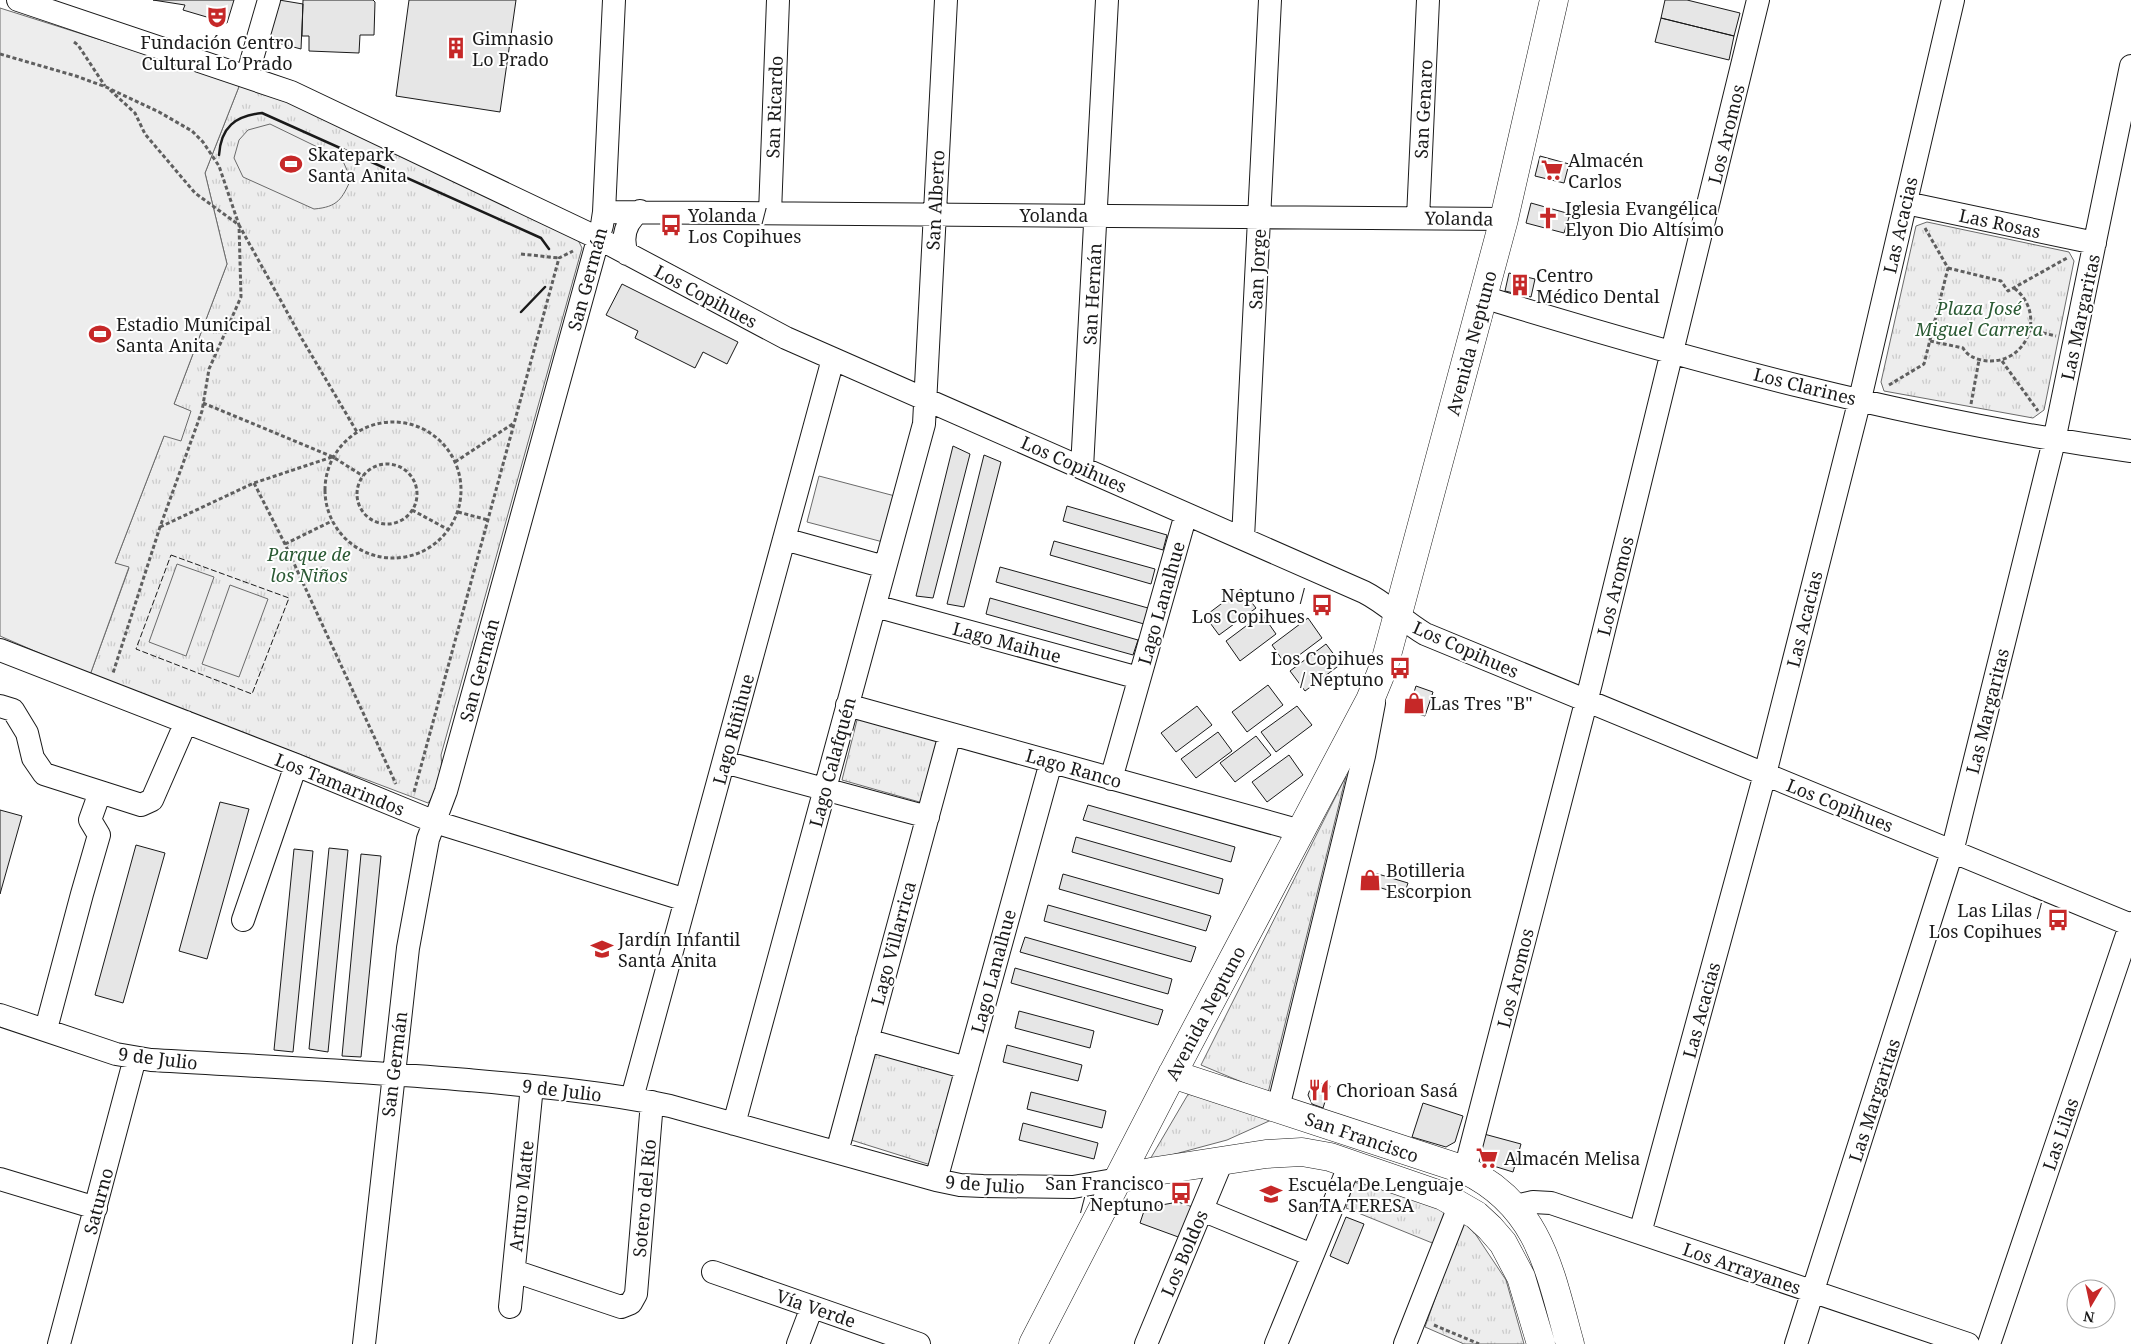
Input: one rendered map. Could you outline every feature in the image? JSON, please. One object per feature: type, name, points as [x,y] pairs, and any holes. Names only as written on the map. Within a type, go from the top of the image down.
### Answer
[{"type":"main road","name":"Avenida Neptuno","points":[[1033,1344],[1172,1074],[1302,831],[1378,683],[1399,616],[1504,219],[1554,0]]},
{"type":"main road","name":"San Francisco","points":[[1172,1074],[1465,1170],[1492,1185],[1516,1206],[1535,1234],[1543,1251],[1570,1344]]},
{"type":"main road","name":"San Francisco","points":[[1119,1180],[1156,1171],[1284,1152],[1316,1154],[1436,1193],[1460,1204],[1490,1228],[1513,1260],[1521,1277],[1540,1344]]},
{"type":"street","name":"Los Copihues","points":[[18,0],[291,92],[591,234],[786,338],[1375,597],[1425,634],[2131,924]]},
{"type":"street","points":[[247,76],[270,0]]},
{"type":"street","name":"San Germán","points":[[364,1344],[408,948],[428,840],[446,791],[591,234],[604,212],[614,0]]},
{"type":"street","name":"San Ricardo","points":[[770,213],[778,0]]},
{"type":"street","name":"San Alberto","points":[[925,399],[946,0]]},
{"type":"street","name":"San Hernán","points":[[1082,468],[1097,216],[1107,0]]},
{"type":"street","name":"San Jorge","points":[[1243,538],[1270,0]]},
{"type":"street","name":"San Genaro","points":[[1418,218],[1428,0]]},
{"type":"street","name":"Los Aromos","points":[[1465,1170],[1587,701],[1758,0]]},
{"type":"street","name":"Las Acacias","points":[[1640,1233],[1765,774],[1860,399],[1914,204],[1953,0]]},
{"type":"street","name":"Las Margaritas","points":[[1796,1344],[1952,852],[2054,441],[2087,242],[2131,66]]},
{"type":"street","name":"Las Rosas","points":[[1914,204],[2087,242]]},
{"type":"street","points":[[627,254],[625,230],[633,217],[640,211]]},
{"type":"street","name":"Yolanda","points":[[604,212],[1504,219]]},
{"type":"street","name":"Los Clarines","points":[[1483,297],[1673,352],[1860,399],[2054,441],[2131,451]]},
{"type":"street","name":"Lago Riñihue","points":[[642,1100],[686,900],[833,359]]},
{"type":"street","name":"Lago Calafquén","points":[[734,1124],[924,424],[925,399]]},
{"type":"street","name":"Lago Lanalhue","points":[[1111,778],[1186,514]]},
{"type":"street","points":[[784,539],[885,567]]},
{"type":"street","name":"Lago Maihue","points":[[874,606],[1139,678]]},
{"type":"street","name":"Los Tamarindos","points":[[0,650],[296,765],[435,822],[686,900]]},
{"type":"street","name":"Avenida Neptuno","points":[[1278,1108],[1364,756],[1378,683]]},
{"type":"street","name":"Lago Ranco","points":[[848,705],[1302,831]]},
{"type":"street","points":[[0,706],[13,710],[27,733],[33,758],[44,774],[141,806],[152,800],[186,722]]},
{"type":"street","name":"Lago Villarrica","points":[[836,1152],[950,734]]},
{"type":"street","points":[[724,762],[928,817]]},
{"type":"street","name":"Lago Lanalhue","points":[[936,1180],[1051,762]]},
{"type":"street","points":[[243,920],[296,765]]},
{"type":"street","points":[[46,1030],[82,894],[100,835],[90,820],[100,792]]},
{"type":"street","name":"Las Lilas","points":[[1989,1344],[2131,924]]},
{"type":"street","name":"9 de Julio","points":[[0,1015],[135,1058],[393,1074],[532,1086],[642,1100],[936,1180],[975,1186],[1073,1187],[1119,1180]]},
{"type":"street","points":[[867,1040],[967,1068]]},
{"type":"street","name":"Saturno","points":[[59,1344],[135,1058]]},
{"type":"street","name":"Arturo Matte","points":[[510,1307],[532,1086]]},
{"type":"street","name":"Sotero del Río","points":[[514,1271],[621,1307],[632,1303],[636,1294],[642,1100]]},
{"type":"street","name":"Los Boldos","points":[[1146,1344],[1222,1161]]},
{"type":"street","points":[[1276,1344],[1350,1164]]},
{"type":"street","points":[[0,1179],[96,1208]]},
{"type":"street","name":"Los Arrayanes","points":[[1516,1206],[1532,1202],[1552,1203],[1968,1344]]},
{"type":"street","points":[[1405,1344],[1460,1204]]},
{"type":"street","points":[[1202,1210],[1312,1255]]},
{"type":"street","name":"Vía Verde","points":[[713,1272],[919,1344]]},
{"type":"street","points":[[798,1344],[812,1307]]},
{"type":"path","points":[[70,40],[78,45],[106,87],[135,113],[145,134],[195,193],[239,225]]},
{"type":"path","points":[[0,54],[76,76],[106,87],[159,112],[192,131],[203,142],[219,166],[239,225],[302,339],[357,432]]},
{"type":"path","points":[[1881,389],[1924,364],[1948,268],[1920,220],[1914,204]]},
{"type":"path","points":[[107,692],[160,527],[202,411],[209,369],[241,296],[239,225]]},
{"type":"path","points":[[521,254],[559,258],[576,250],[591,234]]},
{"type":"path","points":[[1948,268],[2001,280],[2008,291],[2075,253],[2087,242]]},
{"type":"path","points":[[408,812],[559,258]]},
{"type":"path","points":[[1930,341],[1963,348],[1969,356],[1979,360],[2002,361],[2020,347],[2030,330],[2030,307],[2014,288]]},
{"type":"path","points":[[2030,330],[2061,336]]},
{"type":"path","points":[[1970,408],[1979,360]]},
{"type":"path","points":[[2002,361],[2043,417]]},
{"type":"path","points":[[203,403],[333,456],[363,476]]},
{"type":"path","points":[[398,422],[418,426],[436,436],[450,452],[459,471],[462,491],[458,512],[449,530],[432,547],[411,556],[388,559],[365,553],[346,540],[332,521],[326,506],[324,489],[327,472],[333,456],[357,432],[377,424],[398,422]]},
{"type":"path","points":[[455,462],[514,423]]},
{"type":"path","points":[[160,527],[254,483],[333,456]]},
{"type":"path","points":[[385,464],[403,468],[415,483],[417,492],[412,510],[406,517],[388,524],[368,517],[362,510],[358,500],[357,490],[363,476],[375,466],[385,464]]},
{"type":"path","points":[[254,483],[285,544],[408,812]]},
{"type":"path","points":[[412,510],[449,530]]},
{"type":"path","points":[[458,512],[488,520]]},
{"type":"path","points":[[285,544],[332,521]]},
{"type":"path","points":[[1415,1318],[1479,1344]]},
{"type":"green space","name":"Estadio Municipal Santa Anita","points":[[0,8],[240,84],[205,173],[227,264],[174,404],[191,411],[181,441],[164,436],[115,563],[129,567],[90,675],[0,636]]},
{"type":"green space","name":"Parque de los Niños","points":[[240,84],[273,95],[576,236],[582,248],[441,755],[439,780],[435,792],[428,803],[90,675],[129,568],[115,563],[164,436],[190,411],[174,404],[227,264],[205,173]]},
{"type":"green space","name":"Skatepark Santa Anita","points":[[270,124],[342,159],[351,179],[338,201],[329,206],[314,209],[243,177],[234,158],[239,140],[248,130]]},
{"type":"green space","name":"Plaza José Miguel Carrera","points":[[1927,222],[2069,252],[2074,261],[2044,410],[2033,418],[1884,391],[1881,382],[1916,226]]},
{"type":"green space","points":[[819,476],[895,496],[883,542],[807,522]]},
{"type":"green space","points":[[177,564],[214,577],[186,656],[149,642]]},
{"type":"green space","points":[[230,585],[268,599],[239,677],[202,664]]},
{"type":"green space","points":[[858,716],[941,739],[923,803],[842,780]]},
{"type":"green space","points":[[1346,776],[1268,1093],[1201,1065]]},
{"type":"green space","points":[[875,1049],[961,1072],[934,1166],[848,1139]]},
{"type":"green space","points":[[1190,1091],[1278,1117],[1227,1140],[1149,1161]]},
{"type":"green space","points":[[1354,1182],[1437,1205],[1472,1229],[1506,1280],[1524,1344],[1464,1344],[1425,1327],[1452,1251],[1346,1208]]},
{"type":"building","name":"Fundación Centro Cultural Lo Prado","points":[[153,0],[234,0],[227,23],[183,10],[185,5]]},
{"type":"building","points":[[279,0],[303,4],[301,49],[267,40]]},
{"type":"building","points":[[303,0],[373,0],[375,2],[374,35],[360,35],[359,53],[309,51],[309,36],[302,36]]},
{"type":"building","name":"Gimnasio Lo Prado","points":[[409,0],[516,0],[500,112],[396,96]]},
{"type":"building","points":[[1665,0],[1687,0],[1740,13],[1734,36],[1661,18]]},
{"type":"building","points":[[1661,18],[1734,36],[1729,60],[1655,42]]},
{"type":"building","name":"Almacén Carlos","points":[[1540,156],[1569,164],[1564,183],[1535,176]]},
{"type":"building","name":"Iglesia Evangélica Elyon Dio Altísimo","points":[[1531,203],[1570,214],[1564,233],[1526,223]]},
{"type":"building","name":"Centro Médico Dental","points":[[1509,273],[1535,279],[1531,297],[1505,291]]},
{"type":"building","points":[[622,284],[738,342],[727,364],[703,352],[695,368],[635,338],[638,331],[606,315]]},
{"type":"building","points":[[953,446],[970,454],[933,598],[916,596]]},
{"type":"building","points":[[984,455],[1001,462],[964,607],[947,604]]},
{"type":"building","points":[[1067,506],[1167,535],[1163,550],[1063,521]]},
{"type":"building","points":[[1054,541],[1155,569],[1151,584],[1050,555]]},
{"type":"building","points":[[1000,567],[1148,608],[1144,624],[996,582]]},
{"type":"building","points":[[1241,589],[1256,608],[1219,635],[1205,616]]},
{"type":"building","points":[[990,598],[1138,640],[1133,655],[986,614]]},
{"type":"building","points":[[1262,614],[1276,634],[1240,661],[1226,641]]},
{"type":"building","points":[[1308,618],[1322,638],[1286,665],[1272,645]]},
{"type":"building","points":[[1326,644],[1341,664],[1305,691],[1290,671]]},
{"type":"building","points":[[1268,685],[1283,705],[1247,732],[1232,712]]},
{"type":"building","points":[[1416,686],[1433,692],[1425,716],[1408,711]]},
{"type":"building","points":[[1197,706],[1212,725],[1176,752],[1161,733]]},
{"type":"building","points":[[1297,706],[1312,725],[1276,752],[1261,732]]},
{"type":"building","points":[[1218,732],[1232,751],[1196,778],[1181,759]]},
{"type":"building","points":[[1256,736],[1271,755],[1235,782],[1220,763]]},
{"type":"building","points":[[1289,755],[1303,775],[1267,802],[1252,782]]},
{"type":"building","points":[[220,802],[249,809],[207,959],[179,951]]},
{"type":"building","points":[[1088,805],[1235,847],[1231,862],[1083,820]]},
{"type":"building","points":[[0,810],[22,816],[0,894]]},
{"type":"building","points":[[1076,837],[1223,879],[1219,894],[1072,852]]},
{"type":"building","points":[[136,845],[165,853],[123,1003],[95,995]]},
{"type":"building","points":[[329,848],[348,850],[328,1052],[309,1049]]},
{"type":"building","points":[[294,849],[313,851],[293,1052],[274,1050]]},
{"type":"building","points":[[361,854],[381,856],[361,1057],[342,1056]]},
{"type":"building","points":[[1368,871],[1408,883],[1404,895],[1365,883]]},
{"type":"building","points":[[1063,874],[1211,916],[1206,931],[1059,889]]},
{"type":"building","points":[[1048,905],[1196,947],[1191,962],[1044,921]]},
{"type":"building","points":[[1025,937],[1172,979],[1168,994],[1020,952]]},
{"type":"building","points":[[1015,968],[1163,1010],[1158,1025],[1011,983]]},
{"type":"building","points":[[1019,1011],[1094,1031],[1090,1048],[1015,1028]]},
{"type":"building","points":[[1007,1045],[1082,1065],[1078,1081],[1003,1062]]},
{"type":"building","name":"Chorioan Sasá","points":[[1313,1081],[1330,1086],[1323,1108],[1312,1104],[1308,1095]]},
{"type":"building","points":[[1031,1092],[1106,1111],[1102,1128],[1027,1109]]},
{"type":"building","points":[[1423,1103],[1463,1116],[1455,1142],[1446,1147],[1412,1137]]},
{"type":"building","points":[[1023,1123],[1098,1143],[1094,1159],[1019,1140]]},
{"type":"building","points":[[1484,1134],[1521,1144],[1513,1172],[1487,1164],[1480,1151]]},
{"type":"building","points":[[1178,1202],[1193,1207],[1181,1238],[1140,1223],[1145,1208]]},
{"type":"building","points":[[1346,1217],[1364,1224],[1348,1264],[1330,1256]]},
{"type":"fence","points":[[171,555],[289,598],[252,694],[136,649],[171,555]]},
{"type":"wall","points":[[219,155],[223,137],[231,125],[244,117],[262,113],[541,238],[549,249]]},
{"type":"wall","points":[[521,312],[545,287]]},
{"type":"place","name":"Fundación Centro Cultural Lo Prado","points":[[217,17]]},
{"type":"place","name":"Gimnasio Lo Prado","points":[[456,48]]},
{"type":"place","name":"Skatepark Santa Anita","points":[[291,164]]},
{"type":"place","name":"Almacén Carlos","points":[[1552,170]]},
{"type":"place","name":"Iglesia Evangélica Elyon Dio Altísimo","points":[[1548,218]]},
{"type":"place","name":"Yolanda / Los Copihues","points":[[671,225]]},
{"type":"place","name":"Centro Médico Dental","points":[[1520,285]]},
{"type":"place","name":"Estadio Municipal Santa Anita","points":[[100,334]]},
{"type":"place","name":"Neptuno / Los Copihues","points":[[1322,605]]},
{"type":"place","name":"Los Copihues / Neptuno","points":[[1400,668]]},
{"type":"place","name":"Las Tres \"B\"","points":[[1414,703]]},
{"type":"place","name":"Botilleria Escorpion","points":[[1370,880]]},
{"type":"place","name":"Las Lilas / Los Copihues","points":[[2058,920]]},
{"type":"place","name":"Jardín Infantil Santa Anita","points":[[602,949]]},
{"type":"place","name":"Chorioan Sasá","points":[[1319,1090]]},
{"type":"place","name":"Almacén Melisa","points":[[1487,1158]]},
{"type":"place","name":"San Francisco / Neptuno","points":[[1181,1193]]},
{"type":"place","name":"Escuela De Lenguaje SanTA TERESA","points":[[1271,1194]]}]
